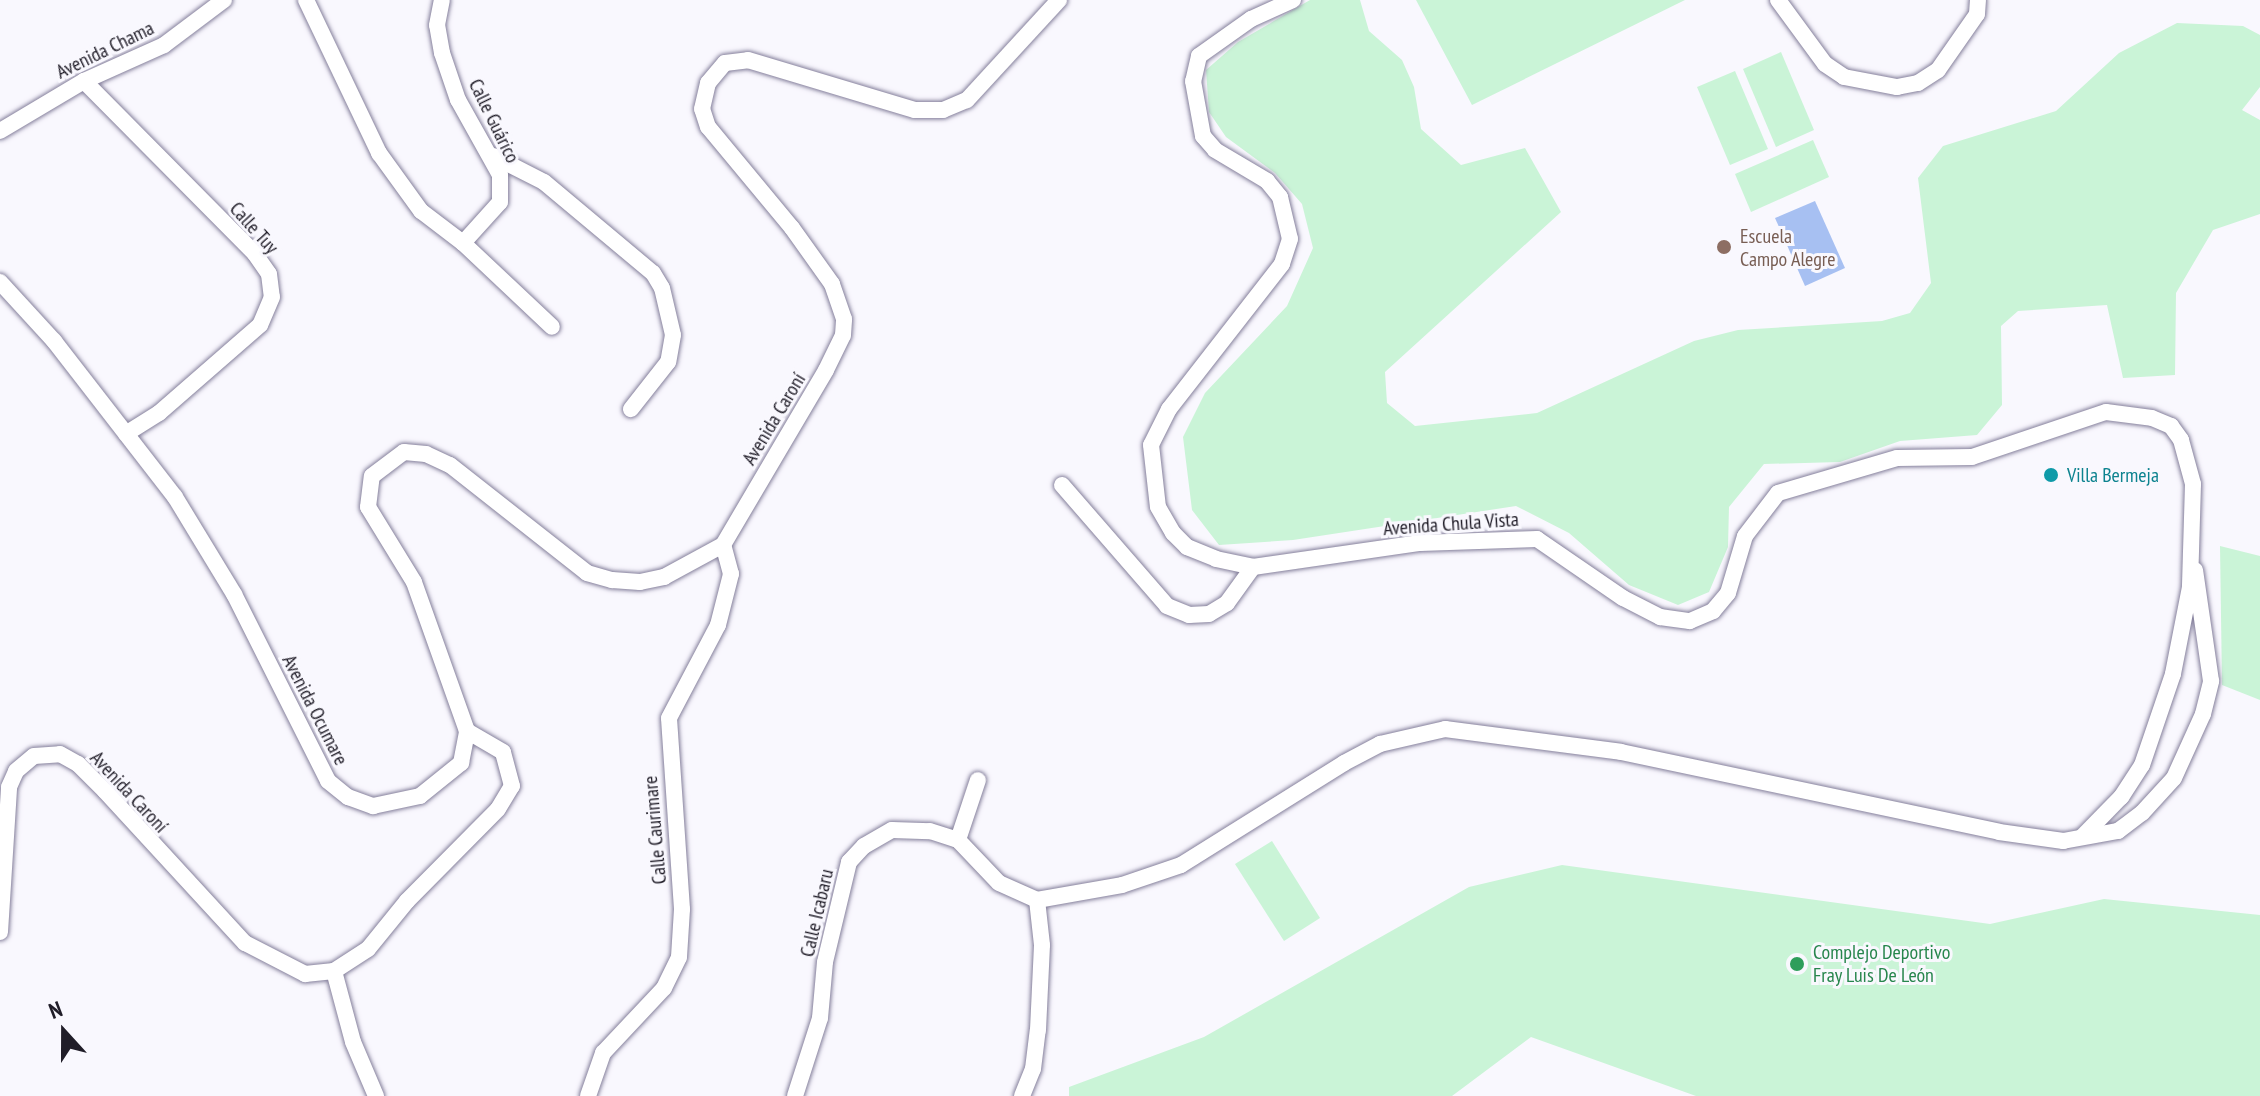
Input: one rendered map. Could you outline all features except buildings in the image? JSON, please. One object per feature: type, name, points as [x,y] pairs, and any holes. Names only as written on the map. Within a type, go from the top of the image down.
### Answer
[{"type":"street","name":"Avenida Chama","points":[[0,131],[84,81],[164,45],[224,0]]},
{"type":"street","points":[[306,0],[379,153],[421,211],[463,243],[552,327]]},
{"type":"street","name":"Calle Guárico","points":[[442,0],[437,25],[442,53],[458,100],[493,156],[500,202],[463,243]]},
{"type":"street","name":"Avenida Caroní","points":[[723,545],[826,370],[843,335],[844,319],[832,284],[792,228],[708,127],[702,109],[708,83],[725,63],[748,60],[915,110],[943,110],[967,100],[985,83],[1059,0]]},
{"type":"street","name":"Avenida Chula Vista","points":[[1293,0],[1251,19],[1199,56],[1193,81],[1203,136],[1215,150],[1267,181],[1280,197],[1290,239],[1282,264],[1169,409],[1151,445],[1158,507],[1173,533],[1187,547],[1216,559],[1253,567],[1420,543],[1537,539],[1623,598],[1660,617],[1690,621],[1713,611],[1728,593],[1745,536],[1778,493],[1897,458],[1972,457],[2106,412],[2152,418],[2171,426],[2181,440],[2193,484],[2191,557],[2173,674],[2142,765],[2121,797],[2083,836]]},
{"type":"street","points":[[1778,0],[1825,64],[1844,77],[1897,87],[1918,83],[1938,70],[1977,14],[1978,0]]},
{"type":"street","name":"Calle Tuy","points":[[84,81],[255,254],[269,274],[272,297],[260,325],[159,413],[126,434]]},
{"type":"street","points":[[493,156],[544,182],[653,273],[662,288],[673,335],[668,362],[631,409]]},
{"type":"street","name":"Avenida Ocumare","points":[[0,282],[175,497],[234,594],[328,781],[348,797],[373,806],[420,796],[461,763],[467,731]]},
{"type":"street","points":[[376,1096],[353,1042],[334,971],[368,949],[407,901],[498,809],[512,786],[503,752],[467,731],[414,582],[368,507],[372,476],[404,452],[450,465],[587,573],[612,580],[640,582],[664,577],[723,545]]},
{"type":"street","points":[[1062,485],[1167,606],[1189,615],[1209,614],[1227,603],[1253,567]]},
{"type":"street","name":"Calle Caurimare","points":[[588,1096],[603,1053],[664,988],[679,957],[682,909],[669,718],[718,625],[731,574],[723,545]]},
{"type":"street","name":"Avenida Chula Vista","points":[[1037,900],[1122,885],[1181,865],[1380,744],[1445,729],[1621,752],[1999,832],[2063,841],[2118,831],[2142,813],[2174,778],[2203,714],[2211,681],[2208,638],[2191,557]]},
{"type":"street","name":"Avenida Caroní","points":[[0,932],[9,787],[16,771],[34,756],[60,754],[96,782],[245,943],[305,974],[334,971]]},
{"type":"street","points":[[978,780],[958,840],[999,883],[1037,900],[1042,945],[1039,1017],[1033,1069],[1022,1096]]},
{"type":"street","name":"Calle Icabaru","points":[[795,1096],[820,1018],[825,962],[849,862],[864,846],[892,830],[930,831],[958,840]]},
{"type":"green space","points":[[1310,0],[1360,0],[1369,31],[1402,60],[1414,87],[1421,129],[1461,165],[1525,148],[1561,212],[1385,372],[1387,403],[1415,426],[1537,413],[1694,341],[1738,330],[1882,321],[1910,313],[1931,283],[1918,178],[1943,146],[2056,111],[2119,53],[2177,23],[2243,26],[2260,35],[2260,87],[2242,110],[2260,120],[2260,214],[2213,230],[2176,293],[2175,375],[2123,378],[2107,305],[2018,311],[2001,326],[2002,405],[1977,435],[1900,441],[1840,462],[1764,464],[1729,507],[1728,547],[1709,592],[1678,605],[1629,585],[1569,533],[1516,506],[1293,540],[1219,545],[1192,510],[1183,437],[1205,393],[1287,306],[1313,248],[1302,204],[1275,173],[1226,137],[1209,112],[1206,70],[1238,42]]},
{"type":"green space","points":[[1416,0],[1685,0],[1472,105]]},
{"type":"green space","points":[[1781,52],[1814,130],[1776,147],[1743,69]]},
{"type":"green space","points":[[1735,71],[1768,149],[1730,165],[1697,87]]},
{"type":"green space","points":[[1813,140],[1829,177],[1751,212],[1735,174]]},
{"type":"green space","points":[[2220,546],[2260,556],[2260,700],[2222,685]]},
{"type":"green space","points":[[1272,841],[1320,918],[1284,941],[1235,864]]},
{"type":"green space","name":"Complejo Deportivo Fray Luis De León","points":[[1562,865],[1990,924],[2104,899],[2260,915],[2260,1096],[1696,1096],[1531,1037],[1452,1096],[1069,1096],[1069,1087],[1204,1037],[1469,887]]},
{"type":"water","points":[[1815,201],[1845,268],[1805,286],[1775,218]]},
{"type":"place","name":"Escuela Campo Alegre","points":[[1724,247]]},
{"type":"place","name":"Villa Bermeja","points":[[2051,475]]},
{"type":"place","name":"Complejo Deportivo Fray Luis De León","points":[[1797,964]]}]
